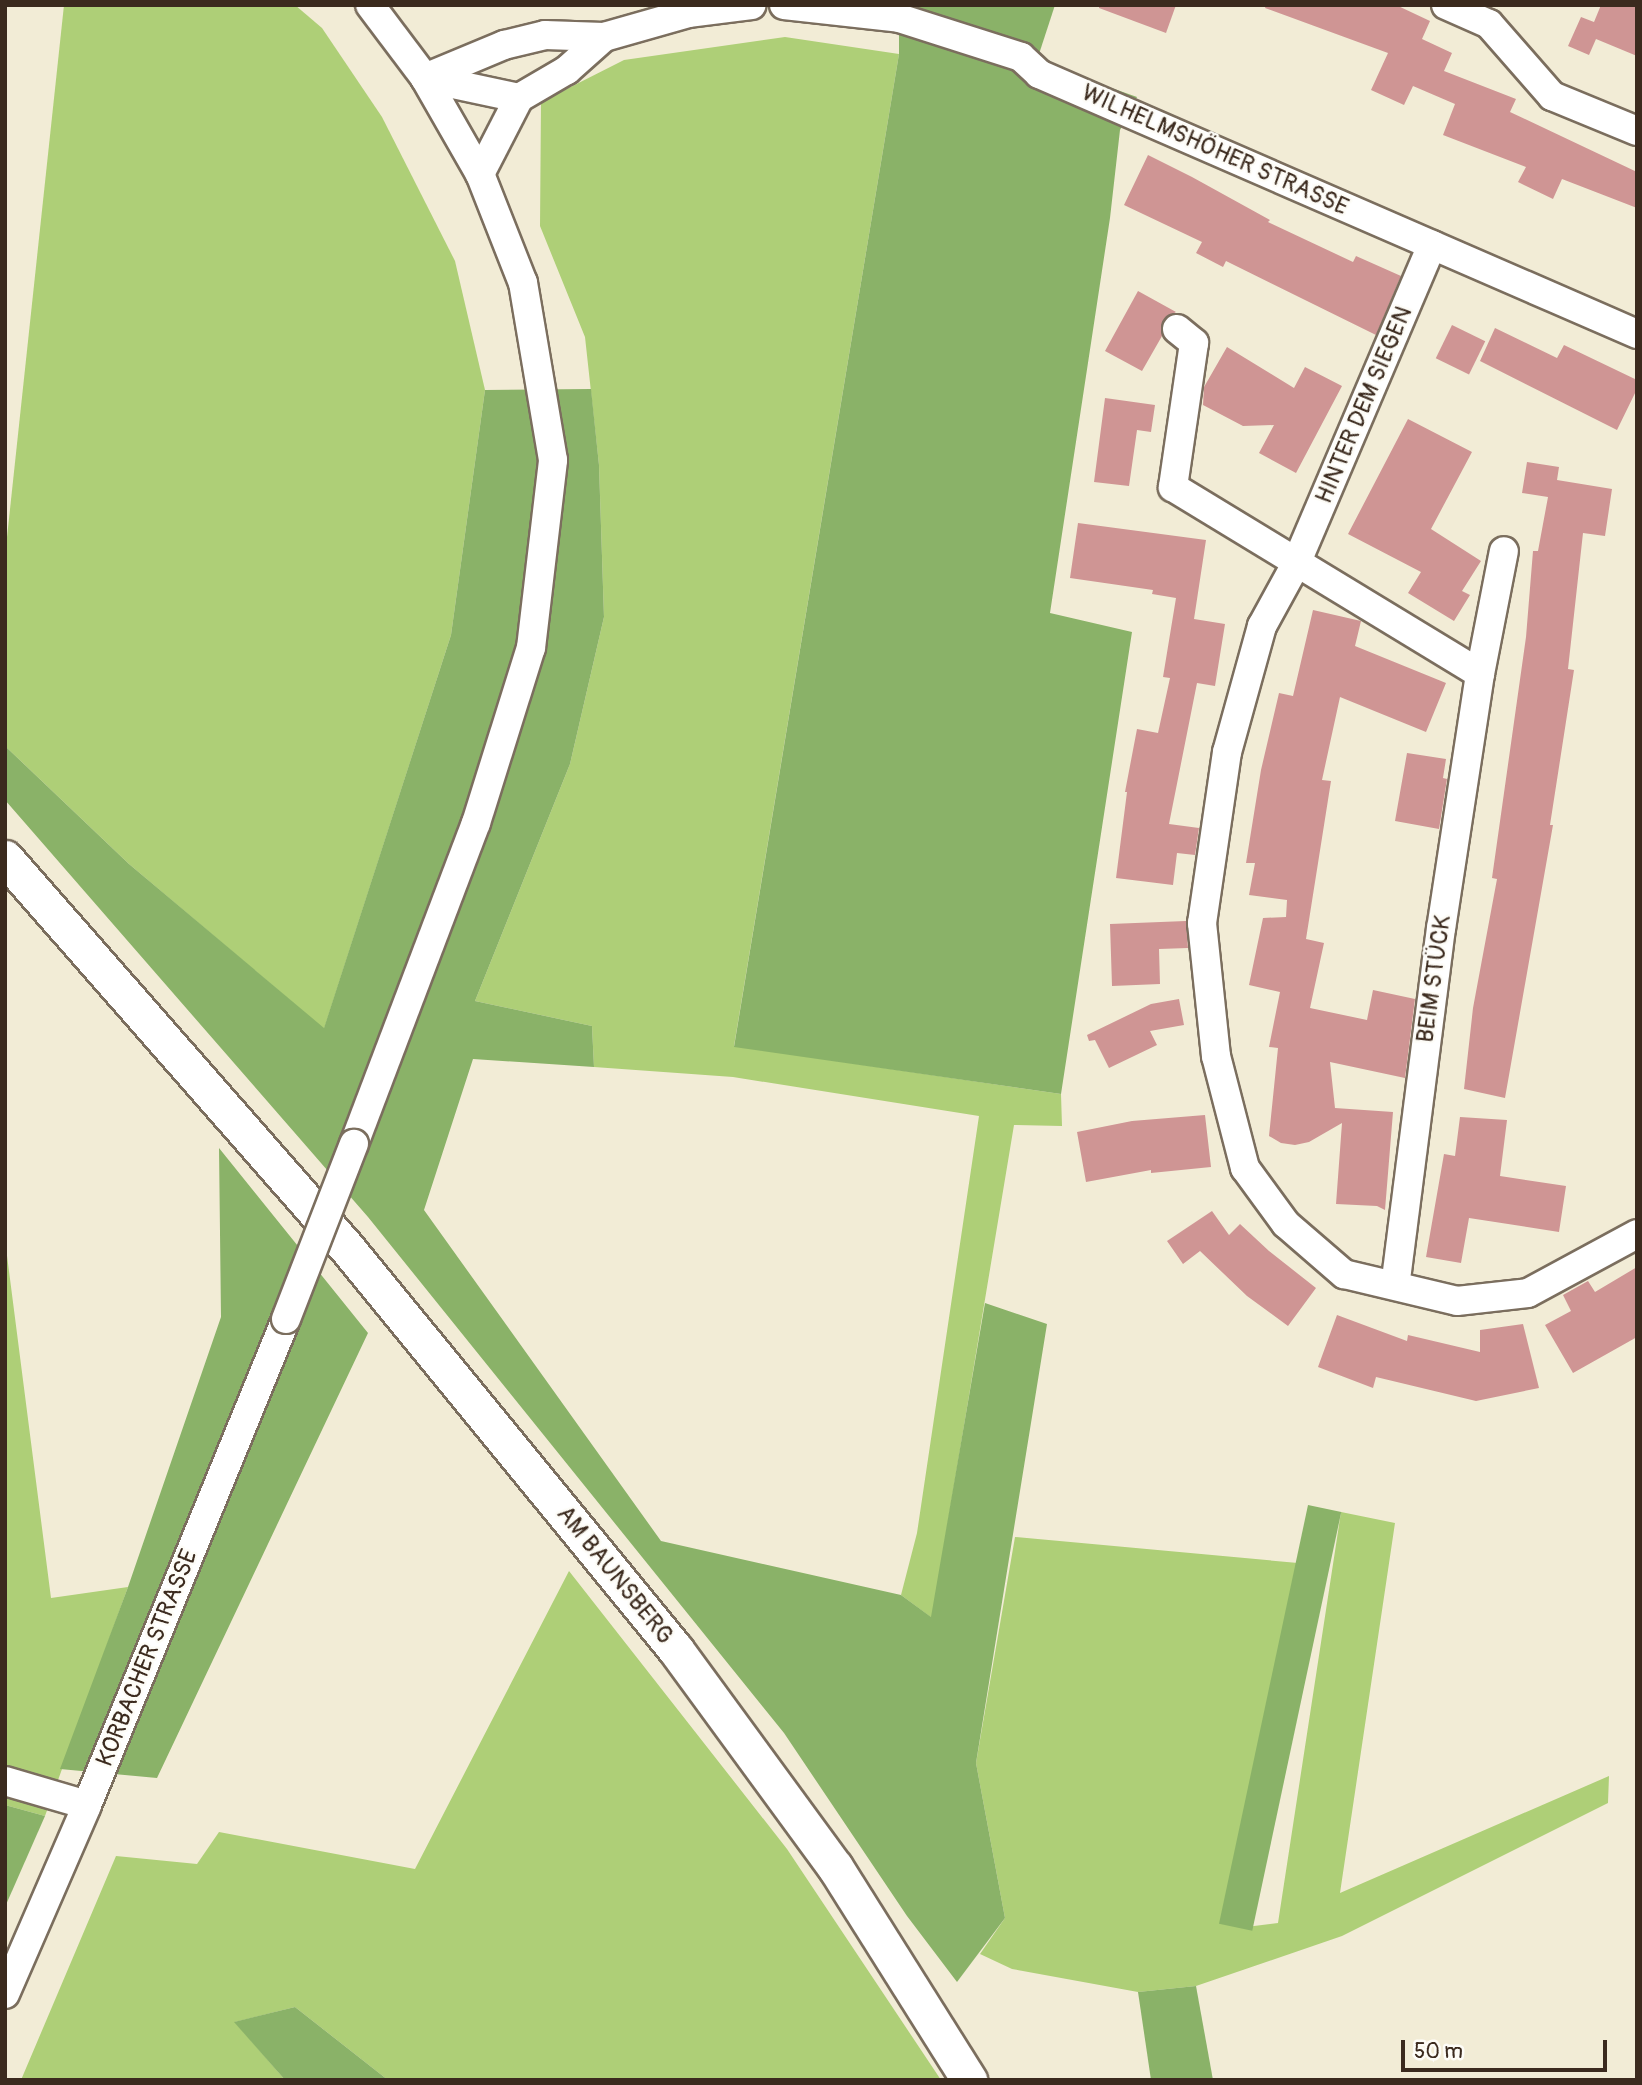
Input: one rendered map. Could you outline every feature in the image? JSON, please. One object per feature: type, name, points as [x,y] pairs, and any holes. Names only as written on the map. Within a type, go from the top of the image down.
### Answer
[{"type":"main road","name":"AM BAUNSBERG","points":[[5,858],[347,1248],[677,1650],[835,1867],[969,2080]]},
{"type":"street","name":"KORBACHER STRASSE","points":[[5,1994],[87,1805],[286,1320],[476,823],[532,635],[553,460],[523,283],[480,174],[425,78],[370,5]]},
{"type":"street","points":[[425,78],[504,45],[545,34],[604,37],[688,13],[752,5]]},
{"type":"street","name":"WILHELMSHÖHER STRASSE","points":[[784,5],[899,18],[1021,57],[1039,74],[1637,334]]},
{"type":"street","points":[[1446,5],[1489,24],[1552,96],[1637,131]]},
{"type":"street","points":[[480,174],[519,98],[567,70],[604,37]]},
{"type":"street","points":[[425,78],[519,98]]},
{"type":"street","name":"HINTER DEM SIEGEN","points":[[1432,245],[1296,564],[1262,626],[1227,752],[1202,923],[1216,1056],[1245,1168],[1286,1224],[1344,1274],[1457,1301],[1528,1293],[1637,1234]]},
{"type":"street","points":[[1178,329],[1194,343],[1173,487],[1480,674]]},
{"type":"street","name":"BEIM STÜCK","points":[[1395,1285],[1441,928],[1480,674],[1504,551]]},
{"type":"street","points":[[5,1781],[87,1805]]},
{"type":"green space","points":[[64,5],[295,5],[322,28],[382,117],[455,261],[485,390],[451,635],[324,1029],[129,864],[5,746],[5,556]]},
{"type":"green space","points":[[904,5],[1055,5],[1039,54]]},
{"type":"green space","points":[[899,18],[984,43],[1137,97],[1120,130],[1110,218],[1050,613],[1132,632],[1061,1094],[734,1047],[899,54]]},
{"type":"green space","points":[[785,37],[899,54],[734,1046],[1061,1094],[1062,1126],[1014,1125],[932,1618],[901,1595],[917,1533],[979,1116],[733,1077],[594,1067],[592,1026],[475,1001],[570,764],[604,617],[599,465],[585,337],[540,226],[541,102],[624,60]]},
{"type":"green space","points":[[591,389],[599,465],[604,617],[570,764],[475,1001],[592,1026],[594,1067],[473,1059],[424,1210],[661,1541],[901,1595],[931,1617],[985,1303],[1047,1324],[976,1763],[1005,1918],[957,1982],[907,1916],[784,1733],[368,1217],[5,800],[5,746],[129,864],[324,1028],[451,635],[485,390]]},
{"type":"green space","points":[[219,1148],[368,1333],[157,1778],[60,1769],[128,1587],[221,1317]]},
{"type":"green space","points":[[5,1240],[51,1598],[128,1587],[45,1816],[5,1805]]},
{"type":"green space","points":[[1308,1505],[1341,1512],[1252,1931],[1219,1924]]},
{"type":"green space","points":[[1341,1512],[1395,1523],[1340,1893],[1609,1776],[1608,1803],[1342,1936],[1196,1986],[1138,1992],[1012,1969],[980,1954],[1005,1918],[976,1763],[1015,1537],[1298,1563],[1246,1927],[1278,1923]]},
{"type":"green space","points":[[569,1571],[787,1849],[941,2080],[388,2080],[295,2007],[235,2022],[285,2080],[21,2080],[116,1856],[197,1864],[219,1832],[415,1869]]},
{"type":"green space","points":[[5,1805],[45,1816],[5,1907]]},
{"type":"green space","points":[[1196,1986],[1213,2080],[1151,2080],[1138,1992]]},
{"type":"green space","points":[[295,2007],[388,2080],[285,2080],[234,2022]]},
{"type":"building","points":[[1099,5],[1176,5],[1166,33],[1099,8]]},
{"type":"building","points":[[1266,5],[1396,5],[1430,21],[1422,39],[1452,53],[1444,71],[1516,99],[1510,112],[1637,172],[1637,208],[1562,179],[1553,199],[1518,182],[1526,167],[1443,135],[1455,104],[1413,86],[1404,105],[1371,90],[1388,53],[1265,8]]},
{"type":"building","points":[[1601,5],[1637,5],[1637,56],[1596,39],[1589,55],[1568,46],[1581,17],[1594,22]]},
{"type":"building","points":[[1148,155],[1270,220],[1268,222],[1353,262],[1356,256],[1401,276],[1376,335],[1226,261],[1223,267],[1196,253],[1202,242],[1124,205]]},
{"type":"building","points":[[1138,291],[1176,312],[1164,319],[1162,336],[1142,371],[1105,351]]},
{"type":"building","points":[[1452,325],[1485,341],[1469,374],[1436,358]]},
{"type":"building","points":[[1495,328],[1557,358],[1564,345],[1637,380],[1637,389],[1617,430],[1480,361]]},
{"type":"building","points":[[1227,347],[1294,388],[1305,367],[1342,386],[1296,473],[1259,453],[1274,425],[1243,426],[1203,405],[1204,387]]},
{"type":"building","points":[[1105,398],[1155,405],[1151,432],[1137,430],[1129,486],[1094,482]]},
{"type":"building","points":[[1408,419],[1472,452],[1431,529],[1481,561],[1462,591],[1470,595],[1454,621],[1408,593],[1421,572],[1348,534]]},
{"type":"building","points":[[1527,462],[1559,467],[1557,480],[1612,489],[1605,536],[1583,533],[1568,669],[1574,670],[1550,825],[1553,825],[1505,1098],[1464,1089],[1473,1008],[1497,879],[1492,878],[1526,637],[1533,551],[1538,551],[1548,497],[1522,493]]},
{"type":"building","points":[[1078,523],[1206,540],[1194,619],[1225,624],[1215,686],[1197,683],[1169,824],[1199,828],[1195,855],[1177,853],[1173,885],[1116,878],[1125,792],[1137,729],[1158,733],[1170,678],[1163,677],[1176,598],[1152,594],[1153,590],[1070,578]]},
{"type":"building","points":[[1313,610],[1361,621],[1355,646],[1446,683],[1426,732],[1340,697],[1322,780],[1331,781],[1306,939],[1324,943],[1310,1008],[1367,1020],[1373,990],[1415,999],[1405,1078],[1330,1062],[1335,1108],[1393,1112],[1385,1210],[1377,1206],[1336,1204],[1342,1123],[1309,1142],[1295,1145],[1281,1143],[1269,1136],[1278,1048],[1269,1047],[1280,992],[1249,985],[1263,918],[1286,917],[1287,900],[1249,895],[1255,863],[1246,863],[1261,770],[1279,693],[1293,696]]},
{"type":"building","points":[[1407,753],[1446,759],[1443,778],[1447,779],[1439,829],[1395,821]]},
{"type":"building","points":[[1186,921],[1188,948],[1159,949],[1160,984],[1112,986],[1110,924]]},
{"type":"building","points":[[1179,999],[1184,1025],[1150,1031],[1157,1045],[1109,1068],[1095,1040],[1089,1041],[1087,1035],[1151,1004]]},
{"type":"building","points":[[1205,1115],[1211,1167],[1151,1173],[1151,1170],[1086,1182],[1077,1132],[1132,1121]]},
{"type":"building","points":[[1460,1117],[1507,1120],[1500,1176],[1566,1186],[1559,1232],[1469,1218],[1461,1263],[1426,1257],[1444,1154],[1455,1156]]},
{"type":"building","points":[[1212,1211],[1229,1235],[1240,1224],[1316,1288],[1288,1326],[1247,1296],[1200,1251],[1183,1264],[1167,1241]]},
{"type":"building","points":[[1637,1267],[1637,1337],[1573,1373],[1545,1325],[1571,1311],[1563,1295],[1588,1281],[1595,1292]]},
{"type":"building","points":[[1337,1315],[1407,1341],[1408,1335],[1480,1352],[1480,1330],[1523,1324],[1539,1388],[1476,1401],[1376,1377],[1373,1388],[1318,1367]]}]
